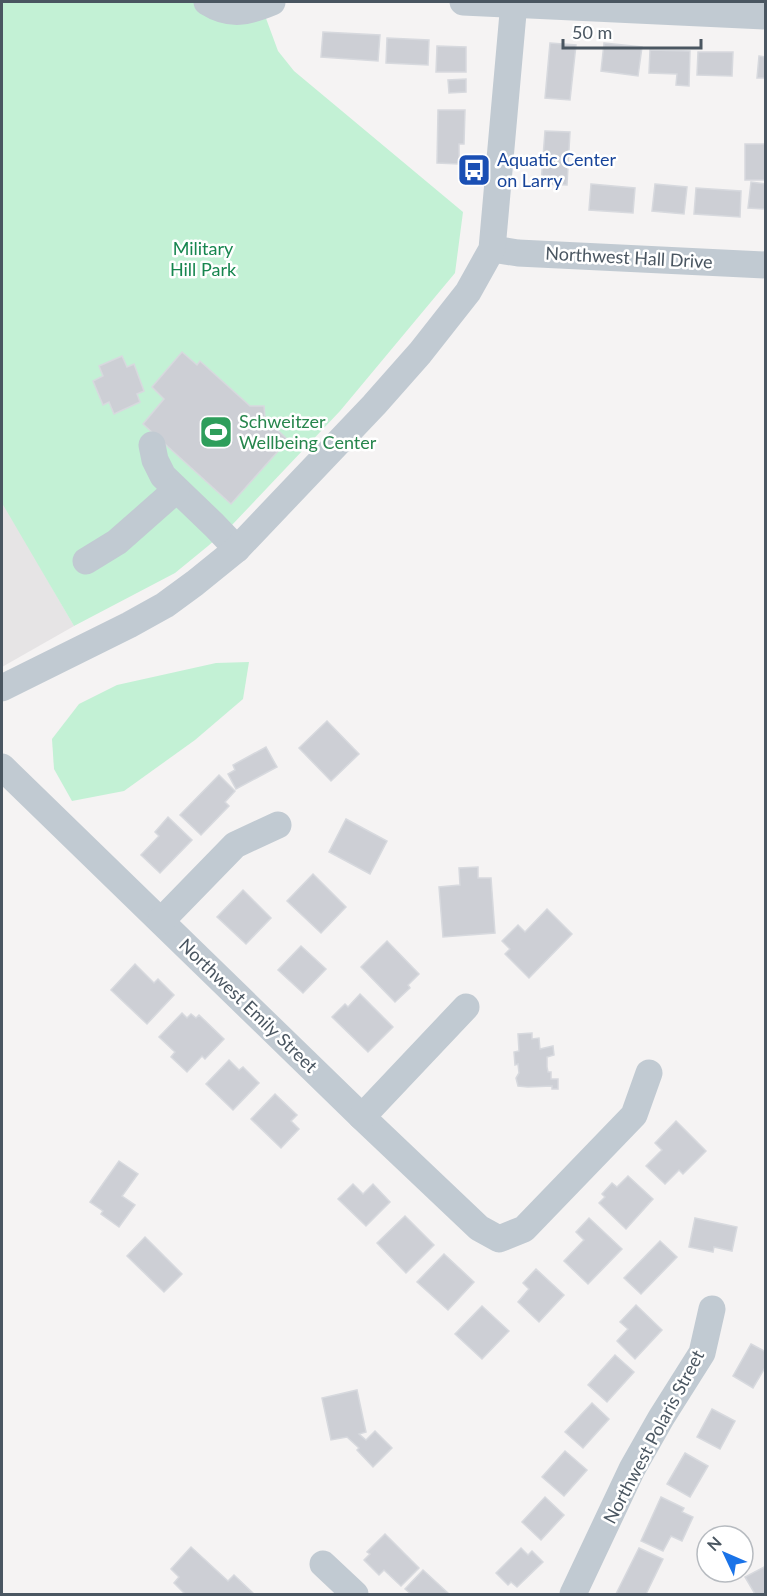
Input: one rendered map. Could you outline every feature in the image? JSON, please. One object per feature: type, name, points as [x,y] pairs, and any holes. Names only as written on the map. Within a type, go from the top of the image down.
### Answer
[{"type":"street","points":[[207,2],[235,13],[272,2]]},
{"type":"street","points":[[464,2],[514,2],[765,16]]},
{"type":"street","points":[[2,688],[165,605],[237,549],[309,475],[420,353],[468,292],[492,249],[514,2]]},
{"type":"street","name":"Northwest Hall Drive","points":[[492,249],[518,253],[765,265]]},
{"type":"street","points":[[152,445],[162,476],[237,549]]},
{"type":"street","points":[[86,561],[117,542],[176,490]]},
{"type":"street","name":"Northwest Emily Street","points":[[2,767],[362,1117],[479,1228],[499,1239],[524,1229],[634,1115],[649,1073]]},
{"type":"street","points":[[161,921],[235,845],[278,825]]},
{"type":"street","points":[[362,1117],[466,1008]]},
{"type":"street","name":"Northwest Polaris Street","points":[[573,1594],[632,1469],[702,1353],[712,1309]]},
{"type":"street","points":[[323,1564],[355,1594]]},
{"type":"shaded area","points":[[2,501],[74,626],[2,667]]},
{"type":"green space","name":"Military Hill Park","points":[[2,2],[260,2],[278,51],[294,71],[463,212],[455,273],[340,411],[232,525],[175,573],[74,626],[2,503]]},
{"type":"green space","points":[[249,662],[243,699],[195,740],[124,791],[72,801],[54,769],[52,739],[79,704],[117,685],[216,663]]},
{"type":"building","points":[[323,32],[380,35],[378,61],[321,57]]},
{"type":"building","points":[[387,38],[429,40],[428,65],[386,63]]},
{"type":"building","points":[[550,43],[576,45],[570,100],[545,98]]},
{"type":"building","points":[[604,43],[642,47],[638,76],[601,71]]},
{"type":"building","points":[[437,46],[466,47],[466,72],[436,72]]},
{"type":"building","points":[[650,50],[690,51],[689,86],[676,85],[677,74],[649,73]]},
{"type":"building","points":[[698,52],[733,52],[732,76],[697,75]]},
{"type":"building","points":[[759,56],[766,57],[766,78],[757,78]]},
{"type":"building","points":[[466,79],[466,92],[449,93],[448,80]]},
{"type":"building","points":[[438,110],[465,110],[464,144],[459,144],[459,164],[437,163]]},
{"type":"building","points":[[545,131],[570,132],[567,185],[541,184]]},
{"type":"building","points":[[745,144],[766,144],[766,180],[745,180]]},
{"type":"building","points":[[751,182],[766,184],[766,209],[748,208]]},
{"type":"building","points":[[591,184],[635,188],[633,213],[589,210]]},
{"type":"building","points":[[655,184],[687,187],[684,214],[652,211]]},
{"type":"building","points":[[696,188],[741,191],[740,217],[694,214]]},
{"type":"building","name":"Schweitzer Wellbeing Center","points":[[182,352],[197,365],[200,361],[250,406],[264,406],[265,418],[288,440],[231,504],[143,424],[164,399],[152,387]]},
{"type":"building","points":[[122,356],[127,367],[134,364],[144,391],[137,394],[140,402],[114,414],[109,402],[103,405],[93,381],[103,376],[99,366]]},
{"type":"building","points":[[327,721],[359,754],[331,781],[299,748]]},
{"type":"building","points":[[266,747],[277,767],[236,789],[228,774],[235,770],[233,765]]},
{"type":"building","points":[[219,775],[235,791],[225,802],[229,806],[201,835],[180,815]]},
{"type":"building","points":[[168,817],[192,840],[160,873],[141,855],[159,836],[155,832]]},
{"type":"building","points":[[346,819],[387,841],[370,874],[329,852]]},
{"type":"building","points":[[478,867],[478,878],[491,878],[495,933],[443,937],[439,887],[460,885],[459,868]]},
{"type":"building","points":[[313,874],[346,907],[321,933],[287,901]]},
{"type":"building","points":[[243,890],[271,918],[246,944],[217,917]]},
{"type":"building","points":[[547,909],[572,934],[529,978],[505,954],[510,949],[502,941],[518,925],[525,932]]},
{"type":"building","points":[[387,941],[419,974],[408,985],[410,988],[395,1002],[361,967]]},
{"type":"building","points":[[301,946],[326,969],[303,993],[278,970]]},
{"type":"building","points":[[135,964],[154,983],[158,979],[174,995],[147,1024],[111,990]]},
{"type":"building","points":[[360,994],[393,1027],[368,1052],[332,1017],[345,1004],[348,1007]]},
{"type":"building","points":[[182,1013],[187,1018],[191,1014],[196,1018],[199,1015],[224,1039],[205,1059],[202,1056],[187,1072],[171,1057],[175,1052],[159,1037]]},
{"type":"building","points":[[532,1033],[532,1039],[539,1038],[540,1049],[553,1046],[554,1055],[547,1057],[547,1067],[548,1072],[551,1072],[551,1079],[558,1079],[558,1089],[552,1089],[552,1086],[518,1086],[516,1078],[519,1073],[518,1064],[515,1065],[514,1052],[519,1051],[518,1034]]},
{"type":"building","points":[[229,1060],[239,1070],[243,1067],[259,1083],[233,1110],[206,1084]]},
{"type":"building","points":[[275,1094],[297,1115],[291,1121],[299,1129],[281,1148],[251,1119]]},
{"type":"building","points":[[676,1121],[706,1151],[683,1174],[679,1170],[665,1184],[646,1166],[662,1150],[655,1143]]},
{"type":"building","points":[[119,1161],[138,1174],[122,1196],[135,1205],[119,1227],[101,1214],[103,1211],[90,1202]]},
{"type":"building","points":[[628,1176],[653,1199],[626,1229],[599,1203],[605,1197],[602,1194],[612,1183],[617,1187]]},
{"type":"building","points":[[353,1184],[363,1194],[373,1184],[390,1202],[366,1226],[338,1199]]},
{"type":"building","points":[[405,1216],[434,1245],[406,1273],[377,1243]]},
{"type":"building","points":[[589,1218],[622,1249],[588,1284],[564,1261],[584,1240],[576,1232]]},
{"type":"building","points":[[695,1218],[737,1227],[732,1251],[714,1247],[713,1252],[689,1247]]},
{"type":"building","points":[[145,1237],[182,1274],[164,1292],[127,1256]]},
{"type":"building","points":[[660,1241],[677,1257],[641,1294],[624,1278]]},
{"type":"building","points":[[444,1254],[474,1282],[448,1310],[417,1282]]},
{"type":"building","points":[[536,1269],[564,1295],[539,1322],[518,1302],[529,1289],[523,1283]]},
{"type":"building","points":[[636,1305],[662,1330],[635,1359],[617,1341],[628,1329],[620,1322]]},
{"type":"building","points":[[482,1306],[509,1331],[482,1359],[455,1334]]},
{"type":"building","points":[[751,1344],[766,1352],[766,1366],[753,1388],[733,1376]]},
{"type":"building","points":[[615,1355],[634,1372],[607,1402],[588,1385]]},
{"type":"building","points":[[357,1390],[366,1432],[359,1434],[366,1440],[375,1431],[392,1448],[373,1467],[357,1450],[359,1448],[347,1437],[331,1440],[322,1398]]},
{"type":"building","points":[[592,1403],[609,1419],[583,1448],[565,1432]]},
{"type":"building","points":[[712,1409],[735,1421],[720,1449],[697,1437]]},
{"type":"building","points":[[565,1451],[587,1470],[564,1496],[542,1477]]},
{"type":"building","points":[[685,1453],[708,1466],[690,1497],[667,1484]]},
{"type":"building","points":[[545,1497],[564,1515],[541,1540],[522,1522]]},
{"type":"building","points":[[661,1497],[684,1508],[682,1512],[693,1517],[682,1541],[671,1536],[663,1551],[641,1541]]},
{"type":"building","points":[[385,1534],[419,1568],[401,1586],[384,1570],[379,1575],[364,1560],[370,1554],[367,1552]]},
{"type":"building","points":[[191,1547],[228,1581],[234,1575],[254,1594],[185,1594],[174,1583],[179,1577],[171,1569]]},
{"type":"building","points":[[521,1548],[528,1555],[532,1551],[543,1562],[517,1587],[511,1582],[508,1585],[496,1573]]},
{"type":"building","points":[[639,1548],[663,1559],[646,1594],[616,1594]]},
{"type":"building","points":[[766,1566],[766,1594],[755,1594],[749,1584],[755,1584],[755,1572]]},
{"type":"building","points":[[423,1570],[449,1594],[411,1594],[405,1589]]},
{"type":"place","name":"Aquatic Center on Larry","points":[[474,170]]},
{"type":"place","name":"Schweitzer Wellbeing Center","points":[[216,432]]}]
